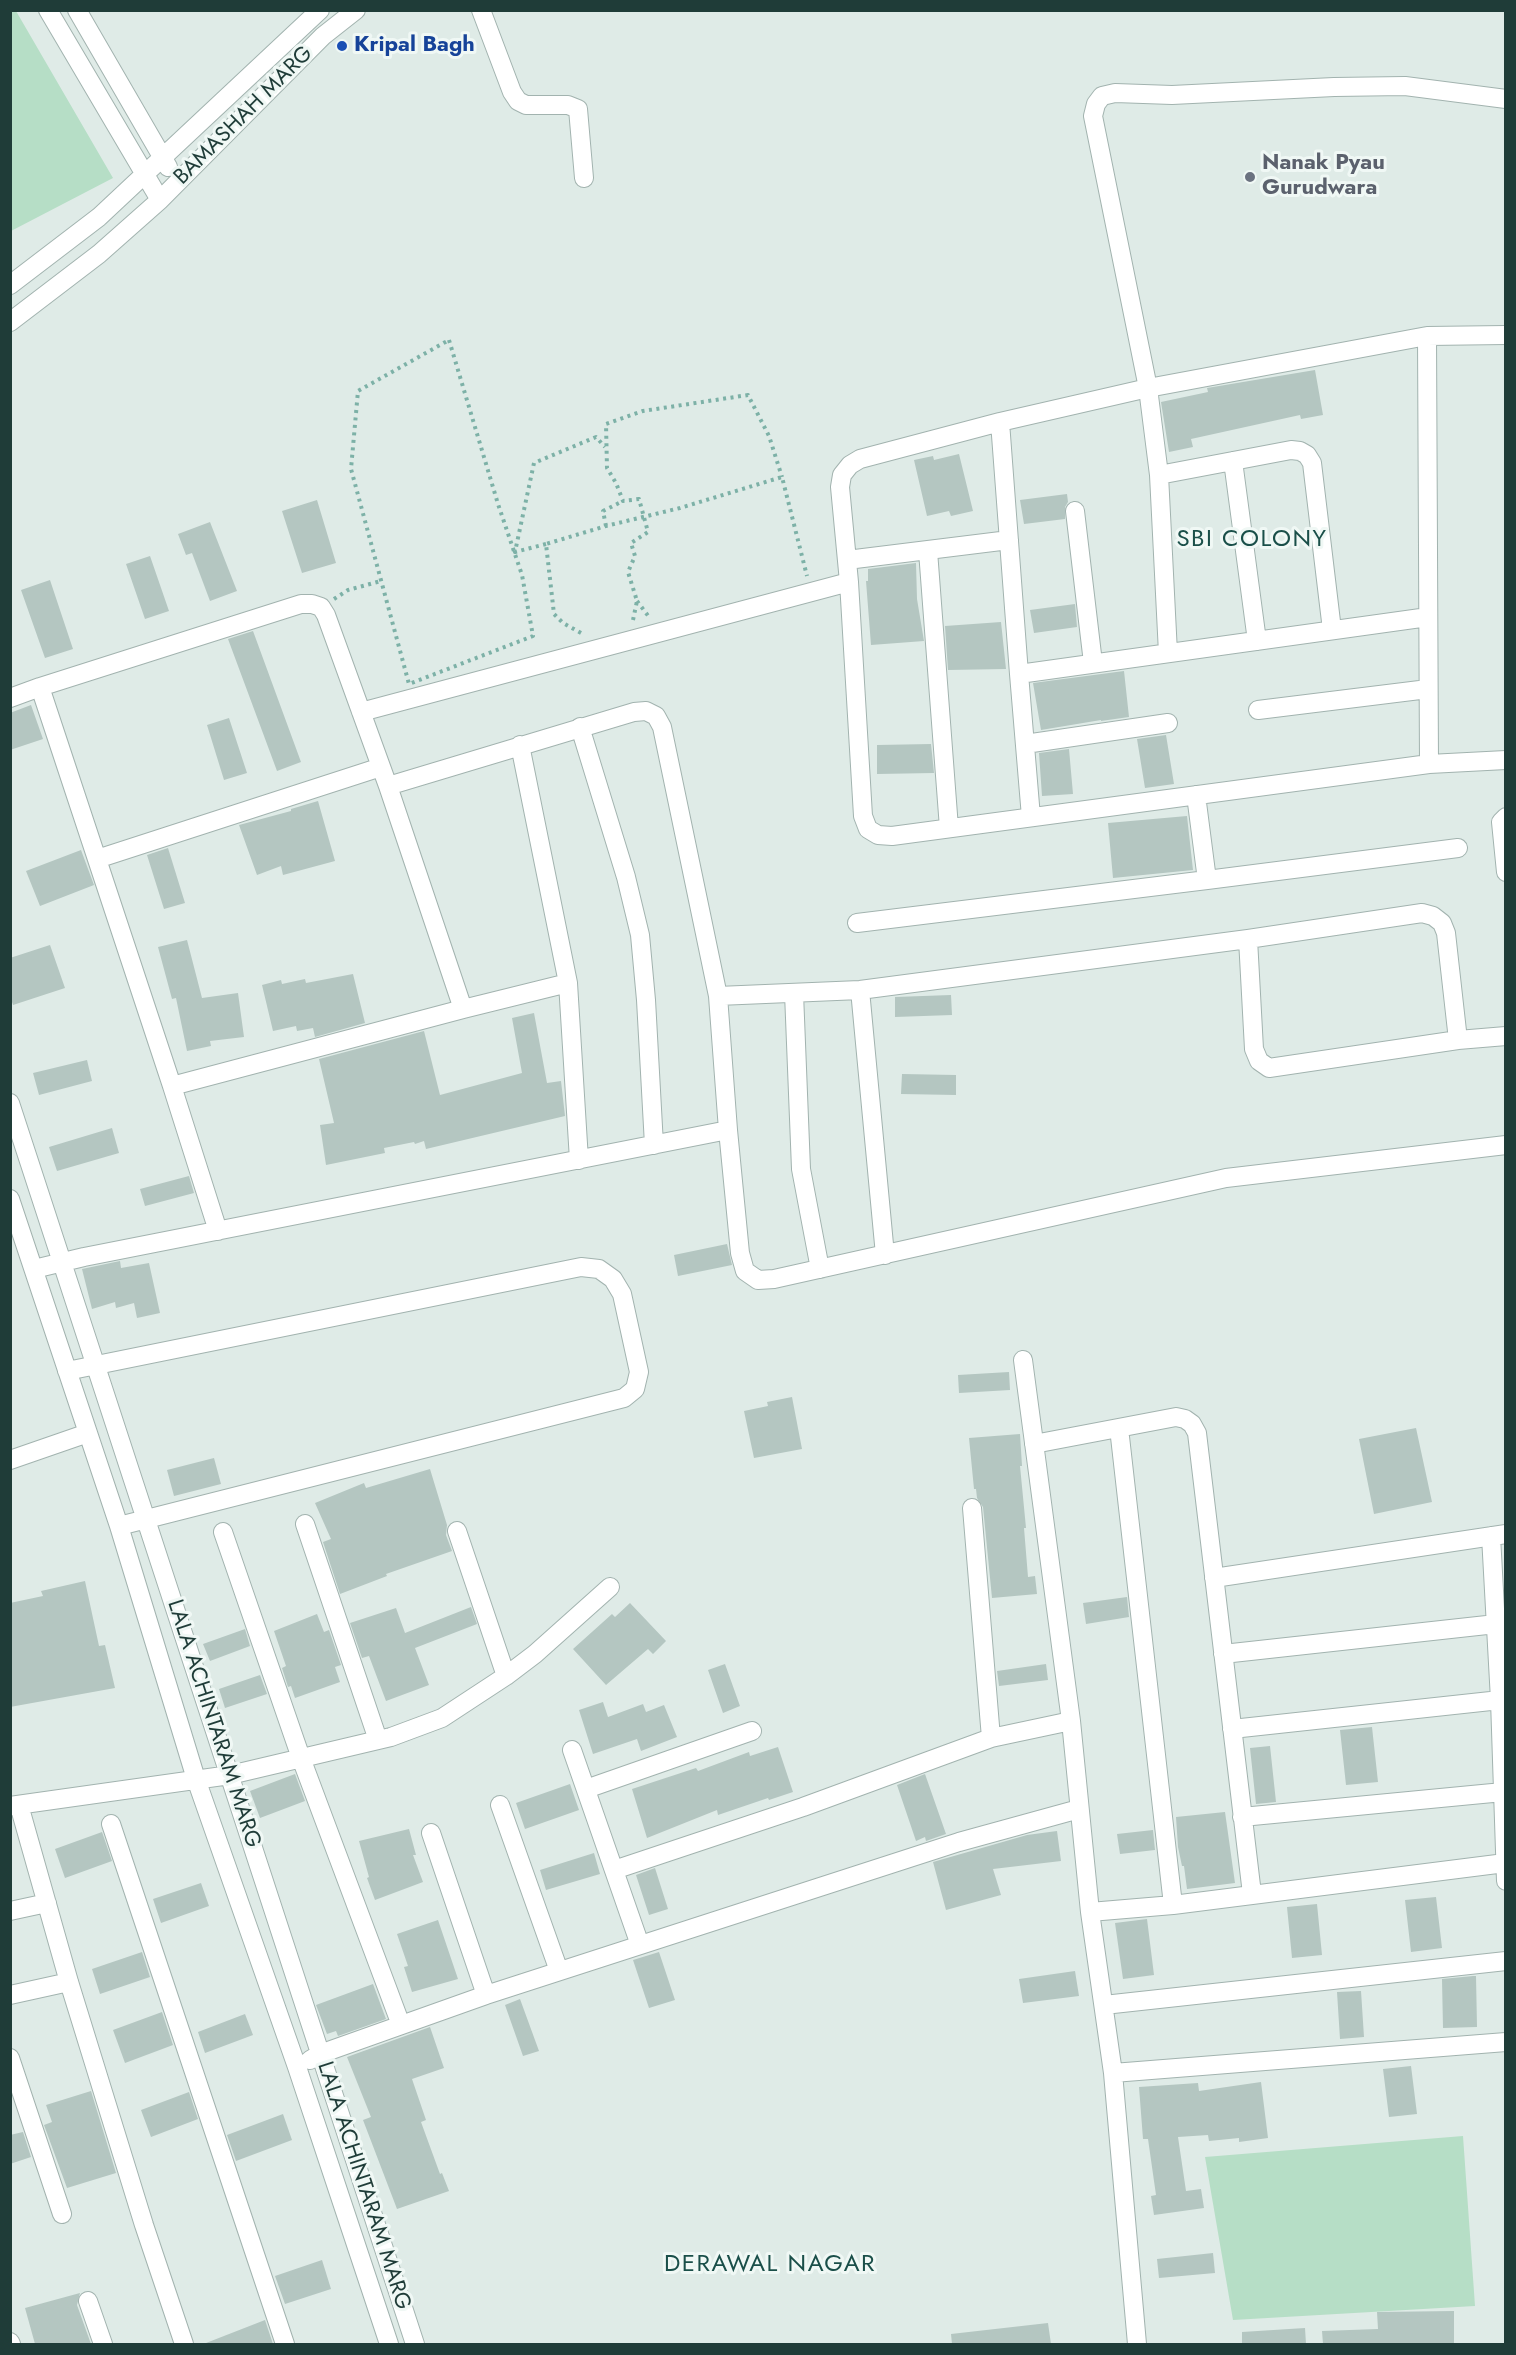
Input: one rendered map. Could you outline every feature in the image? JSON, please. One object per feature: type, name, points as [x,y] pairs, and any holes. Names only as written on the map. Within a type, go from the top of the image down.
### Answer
[{"type":"street","points":[[48,10],[160,200]]},
{"type":"street","points":[[77,10],[177,182]]},
{"type":"street","name":"BAMASHAH MARG","points":[[10,285],[99,217],[320,10]]},
{"type":"street","name":"BAMASHAH MARG","points":[[10,322],[99,254],[160,200],[323,36],[356,10]]},
{"type":"street","points":[[481,10],[512,92],[518,101],[526,105],[568,105],[578,110],[584,178]]},
{"type":"street","points":[[1168,653],[1159,475],[1148,388],[1093,116],[1096,104],[1102,96],[1115,93],[1172,95],[1405,86],[1506,99]]},
{"type":"street","points":[[1506,335],[1428,336],[1148,388],[860,459],[850,465],[842,475],[840,487],[849,582],[863,816],[868,829],[878,835],[892,836],[1429,764],[1506,760]]},
{"type":"street","points":[[1428,336],[1429,764]]},
{"type":"street","points":[[1000,423],[1031,817]]},
{"type":"street","points":[[1159,475],[1291,450],[1307,455],[1312,463],[1332,630]]},
{"type":"street","points":[[1233,461],[1257,641]]},
{"type":"street","points":[[1075,511],[1094,663]]},
{"type":"street","points":[[847,560],[1009,540]]},
{"type":"street","points":[[928,551],[948,828]]},
{"type":"street","points":[[361,711],[849,582]]},
{"type":"street","points":[[10,698],[302,604],[321,607],[326,615],[381,767],[463,1009]]},
{"type":"street","points":[[1019,674],[1428,617]]},
{"type":"street","points":[[40,687],[218,1231]]},
{"type":"street","points":[[1258,710],[1428,689]]},
{"type":"street","points":[[387,786],[580,727],[646,711],[656,716],[662,727],[718,996],[740,1253],[745,1271],[758,1280],[774,1279],[885,1255],[1226,1178],[1506,1145]]},
{"type":"street","points":[[1025,744],[1168,723]]},
{"type":"street","points":[[580,727],[627,877],[640,935],[654,1145]]},
{"type":"street","points":[[520,745],[568,983],[579,1160]]},
{"type":"street","points":[[97,859],[381,767]]},
{"type":"street","points":[[1196,795],[1207,880]]},
{"type":"street","points":[[1506,817],[1501,822],[1506,872]]},
{"type":"street","points":[[857,923],[1458,848]]},
{"type":"street","points":[[718,996],[860,990],[1248,939],[1422,913],[1433,916],[1442,923],[1446,933],[1458,1040]]},
{"type":"street","points":[[1248,939],[1254,1049],[1259,1060],[1269,1068],[1458,1040],[1506,1036]]},
{"type":"street","points":[[172,1086],[568,983]]},
{"type":"street","points":[[860,990],[885,1255]]},
{"type":"street","points":[[794,993],[801,1169],[820,1269]]},
{"type":"street","name":"LALA ACHINTARAM MARG","points":[[10,1103],[415,2344]]},
{"type":"street","points":[[34,1269],[728,1130]]},
{"type":"street","name":"LALA ACHINTARAM MARG","points":[[10,1199],[119,1527],[196,1779],[297,2067],[389,2344]]},
{"type":"street","points":[[67,1371],[581,1267],[599,1269],[613,1279],[622,1294],[639,1372],[635,1389],[624,1398],[119,1527]]},
{"type":"street","points":[[1023,1360],[1071,1721],[1090,1912],[1113,2073],[1137,2344]]},
{"type":"street","points":[[1034,1444],[1176,1418],[1185,1419],[1192,1424],[1197,1433],[1252,1893]]},
{"type":"street","points":[[1119,1428],[1173,1905]]},
{"type":"street","points":[[10,1460],[88,1433]]},
{"type":"street","points":[[972,1508],[991,1738]]},
{"type":"street","points":[[305,1524],[378,1740]]},
{"type":"street","points":[[457,1531],[506,1676]]},
{"type":"street","points":[[223,1532],[301,1758],[401,2025]]},
{"type":"street","points":[[1214,1578],[1498,1535],[1496,1623],[1506,1881]]},
{"type":"street","points":[[184,2344],[144,2225],[69,1983],[47,1903],[15,1806],[230,1774],[378,1740],[442,1718],[535,1654],[610,1587]]},
{"type":"street","points":[[1223,1654],[1496,1623]]},
{"type":"street","points":[[1232,1729],[1500,1700]]},
{"type":"street","points":[[614,1870],[803,1807],[991,1738],[1071,1721]]},
{"type":"street","points":[[586,1789],[752,1731]]},
{"type":"street","points":[[572,1750],[640,1945]]},
{"type":"street","points":[[1242,1817],[1503,1792]]},
{"type":"street","points":[[500,1804],[559,1971]]},
{"type":"street","points":[[297,2067],[320,2054],[486,1995],[958,1842],[1079,1809]]},
{"type":"street","points":[[111,1824],[285,2344]]},
{"type":"street","points":[[431,1833],[486,1995]]},
{"type":"street","points":[[1090,1912],[1173,1905],[1252,1893],[1505,1863]]},
{"type":"street","points":[[10,1911],[47,1903]]},
{"type":"street","points":[[1104,2005],[1506,1961]]},
{"type":"street","points":[[10,1995],[69,1983]]},
{"type":"street","points":[[1113,2073],[1506,2042]]},
{"type":"street","points":[[10,2058],[62,2214]]},
{"type":"street","points":[[88,2301],[104,2344]]},
{"type":"path","points":[[449,340],[515,552],[522,575],[533,636],[409,684],[351,470],[358,391],[449,340]]},
{"type":"path","points":[[623,501],[616,483],[606,468],[606,424],[634,414],[680,404],[748,396],[769,436],[782,477],[808,577],[797,580]]},
{"type":"path","points":[[515,552],[534,463],[597,437],[606,448]]},
{"type":"path","points":[[515,552],[782,477]]},
{"type":"path","points":[[606,526],[603,511],[623,501],[639,500],[648,532],[631,543],[635,556],[628,572],[637,600],[649,616],[655,619]]},
{"type":"path","points":[[546,544],[554,614],[563,623],[587,637]]},
{"type":"path","points":[[321,607],[348,590],[381,580]]},
{"type":"path","points":[[624,623],[633,620],[637,600]]},
{"type":"green space","points":[[10,11],[16,11],[113,178],[11,231]]},
{"type":"green space","points":[[1463,2136],[1475,2306],[1233,2320],[1205,2157]]},
{"type":"building","points":[[1315,370],[1323,415],[1301,419],[1300,415],[1191,439],[1193,447],[1169,452],[1161,402],[1208,392],[1207,388]]},
{"type":"building","points":[[959,454],[973,511],[951,516],[949,511],[927,516],[914,460],[933,456],[934,460]]},
{"type":"building","points":[[1067,494],[1065,519],[1024,524],[1020,500]]},
{"type":"building","points":[[317,500],[336,563],[302,573],[282,511]]},
{"type":"building","points":[[210,522],[237,591],[210,601],[192,553],[186,555],[178,534]]},
{"type":"building","points":[[150,556],[169,611],[145,619],[126,564]]},
{"type":"building","points":[[916,563],[917,599],[924,641],[871,645],[866,581],[868,581],[868,569]]},
{"type":"building","points":[[50,580],[73,649],[45,658],[21,590]]},
{"type":"building","points":[[1075,604],[1077,627],[1034,633],[1030,610]]},
{"type":"building","points":[[1001,622],[1006,669],[948,670],[945,626]]},
{"type":"building","points":[[253,631],[301,762],[277,771],[228,639]]},
{"type":"building","points":[[1124,671],[1129,717],[1041,730],[1033,683]]},
{"type":"building","points":[[31,705],[43,739],[10,750],[10,713]]},
{"type":"building","points":[[229,718],[247,773],[224,780],[207,725]]},
{"type":"building","points":[[1166,735],[1174,784],[1145,788],[1137,739]]},
{"type":"building","points":[[931,744],[934,773],[877,774],[877,745]]},
{"type":"building","points":[[1069,749],[1073,794],[1042,796],[1039,753]]},
{"type":"building","points":[[318,801],[335,861],[283,875],[281,866],[257,875],[239,825]]},
{"type":"building","points":[[1187,816],[1193,870],[1113,878],[1108,823]]},
{"type":"building","points":[[168,848],[185,903],[164,909],[147,855]]},
{"type":"building","points":[[81,850],[94,885],[40,906],[26,871]]},
{"type":"building","points":[[187,940],[202,998],[238,993],[244,1037],[210,1041],[211,1046],[187,1051],[176,998],[172,999],[158,947]]},
{"type":"building","points":[[50,945],[65,988],[13,1005],[10,996],[10,958]]},
{"type":"building","points":[[353,974],[365,1023],[315,1037],[313,1028],[297,1031],[296,1026],[273,1031],[262,985],[281,980],[282,984],[305,979],[306,983]]},
{"type":"building","points":[[951,995],[952,1015],[895,1017],[895,997]]},
{"type":"building","points":[[534,1013],[547,1083],[561,1081],[565,1116],[426,1149],[424,1141],[384,1148],[385,1153],[326,1165],[320,1125],[334,1123],[319,1059],[424,1031],[440,1095],[522,1073],[512,1018]]},
{"type":"building","points":[[87,1060],[92,1081],[39,1095],[33,1073]]},
{"type":"building","points":[[902,1074],[956,1075],[956,1095],[901,1094]]},
{"type":"building","points":[[112,1128],[119,1153],[57,1171],[49,1147]]},
{"type":"building","points":[[189,1176],[194,1193],[145,1206],[140,1189]]},
{"type":"building","points":[[727,1244],[732,1265],[678,1276],[674,1255]]},
{"type":"building","points":[[120,1261],[121,1268],[149,1263],[160,1313],[137,1318],[134,1303],[116,1308],[115,1302],[92,1309],[82,1269]]},
{"type":"building","points":[[1009,1372],[1010,1390],[959,1393],[958,1375]]},
{"type":"building","points":[[792,1397],[802,1449],[754,1458],[744,1411],[768,1406],[767,1402]]},
{"type":"building","points":[[1416,1428],[1432,1502],[1374,1514],[1359,1439]]},
{"type":"building","points":[[1020,1434],[1028,1577],[1035,1576],[1037,1594],[992,1598],[983,1507],[974,1489],[969,1438]]},
{"type":"building","points":[[214,1458],[221,1484],[174,1496],[167,1470]]},
{"type":"building","points":[[430,1469],[447,1525],[446,1535],[452,1551],[386,1574],[387,1576],[340,1594],[323,1542],[331,1539],[315,1503],[364,1483],[366,1488]]},
{"type":"building","points":[[85,1581],[99,1646],[105,1645],[115,1688],[10,1707],[10,1603],[43,1596],[41,1591]]},
{"type":"building","points":[[1127,1597],[1129,1617],[1086,1624],[1083,1603]]},
{"type":"building","points":[[630,1603],[666,1641],[653,1654],[648,1649],[606,1685],[573,1649],[612,1614],[615,1617]]},
{"type":"building","points":[[471,1607],[477,1624],[415,1648],[429,1685],[386,1701],[369,1656],[362,1658],[350,1623],[396,1608],[405,1633]]},
{"type":"building","points":[[317,1614],[324,1632],[329,1630],[341,1665],[335,1667],[340,1682],[295,1698],[291,1686],[288,1687],[282,1668],[286,1666],[274,1631]]},
{"type":"building","points":[[245,1629],[250,1646],[210,1661],[203,1644]]},
{"type":"building","points":[[725,1664],[740,1706],[723,1713],[708,1670]]},
{"type":"building","points":[[1046,1664],[1048,1680],[999,1686],[997,1671]]},
{"type":"building","points":[[260,1675],[267,1694],[225,1708],[219,1689]]},
{"type":"building","points":[[603,1702],[608,1717],[643,1704],[646,1712],[664,1705],[677,1737],[641,1751],[637,1739],[593,1754],[579,1710]]},
{"type":"building","points":[[1372,1727],[1378,1782],[1346,1785],[1340,1730]]},
{"type":"building","points":[[1270,1746],[1276,1802],[1256,1804],[1250,1748]]},
{"type":"building","points":[[778,1747],[793,1792],[718,1815],[717,1810],[647,1838],[632,1789],[696,1768],[698,1771],[749,1752],[750,1756]]},
{"type":"building","points":[[295,1774],[305,1801],[260,1818],[250,1791]]},
{"type":"building","points":[[925,1774],[946,1834],[926,1841],[925,1837],[916,1841],[897,1785]]},
{"type":"building","points":[[570,1784],[579,1810],[525,1829],[516,1803]]},
{"type":"building","points":[[1225,1812],[1235,1883],[1187,1889],[1184,1866],[1182,1866],[1178,1847],[1176,1817]]},
{"type":"building","points":[[409,1829],[416,1855],[413,1855],[423,1882],[375,1900],[367,1878],[369,1877],[359,1841]]},
{"type":"building","points":[[1153,1830],[1155,1850],[1120,1854],[1117,1834]]},
{"type":"building","points":[[1057,1831],[1061,1861],[993,1869],[1001,1895],[946,1910],[933,1862],[1027,1835]]},
{"type":"building","points":[[102,1832],[112,1861],[65,1878],[55,1849]]},
{"type":"building","points":[[594,1853],[600,1874],[546,1890],[540,1870]]},
{"type":"building","points":[[655,1868],[668,1909],[649,1915],[636,1875]]},
{"type":"building","points":[[201,1883],[209,1906],[161,1923],[153,1899]]},
{"type":"building","points":[[1436,1897],[1442,1948],[1411,1952],[1405,1900]]},
{"type":"building","points":[[1317,1904],[1322,1955],[1292,1958],[1287,1907]]},
{"type":"building","points":[[1147,1919],[1154,1975],[1123,1979],[1115,1923]]},
{"type":"building","points":[[438,1920],[458,1979],[412,1992],[404,1967],[408,1966],[397,1934]]},
{"type":"building","points":[[142,1952],[150,1977],[100,1994],[92,1969]]},
{"type":"building","points":[[659,1952],[675,2000],[649,2008],[633,1960]]},
{"type":"building","points":[[1075,1971],[1079,1996],[1023,2003],[1019,1979]]},
{"type":"building","points":[[1476,1976],[1477,2027],[1443,2028],[1442,1979]]},
{"type":"building","points":[[373,1984],[386,2019],[338,2036],[336,2031],[327,2034],[316,2005]]},
{"type":"building","points":[[1361,1991],[1364,2037],[1340,2039],[1337,1992]]},
{"type":"building","points":[[520,1999],[539,2051],[523,2056],[505,2005]]},
{"type":"building","points":[[162,2012],[173,2045],[125,2063],[113,2030]]},
{"type":"building","points":[[245,2014],[253,2035],[205,2053],[198,2032]]},
{"type":"building","points":[[430,2027],[444,2068],[412,2079],[426,2120],[421,2122],[440,2174],[442,2173],[449,2191],[397,2209],[363,2120],[371,2117],[347,2057]]},
{"type":"building","points":[[1411,2066],[1417,2114],[1389,2117],[1383,2069]]},
{"type":"building","points":[[1261,2082],[1268,2138],[1239,2142],[1239,2138],[1209,2141],[1208,2135],[1178,2137],[1186,2191],[1201,2189],[1204,2208],[1154,2215],[1151,2196],[1156,2195],[1148,2139],[1143,2139],[1139,2087],[1198,2083],[1199,2091]]},
{"type":"building","points":[[91,2091],[116,2173],[67,2188],[44,2125],[52,2122],[46,2105]]},
{"type":"building","points":[[189,2092],[198,2119],[151,2137],[141,2110]]},
{"type":"building","points":[[283,2114],[292,2140],[236,2161],[227,2135]]},
{"type":"building","points":[[23,2132],[31,2157],[10,2164],[10,2135]]},
{"type":"building","points":[[1213,2253],[1215,2273],[1159,2278],[1157,2259]]},
{"type":"building","points":[[322,2260],[331,2289],[285,2304],[275,2276]]},
{"type":"building","points":[[80,2293],[77,2305],[91,2344],[35,2344],[25,2308]]},
{"type":"building","points":[[1454,2311],[1454,2344],[1323,2344],[1322,2331],[1378,2329],[1377,2312]]},
{"type":"building","points":[[265,2320],[273,2344],[206,2344],[206,2343]]},
{"type":"building","points":[[1048,2323],[1051,2344],[952,2344],[951,2334]]},
{"type":"building","points":[[1305,2328],[1306,2344],[1242,2344],[1242,2332]]},
{"type":"place","name":"Kripal Bagh","points":[[342,46]]},
{"type":"place","name":"Nanak Pyau Gurudwara","points":[[1250,177]]},
{"type":"district","name":"SBI COLONY","points":[[1252,540]]},
{"type":"district","name":"DERAWAL NAGAR","points":[[770,2265]]}]
